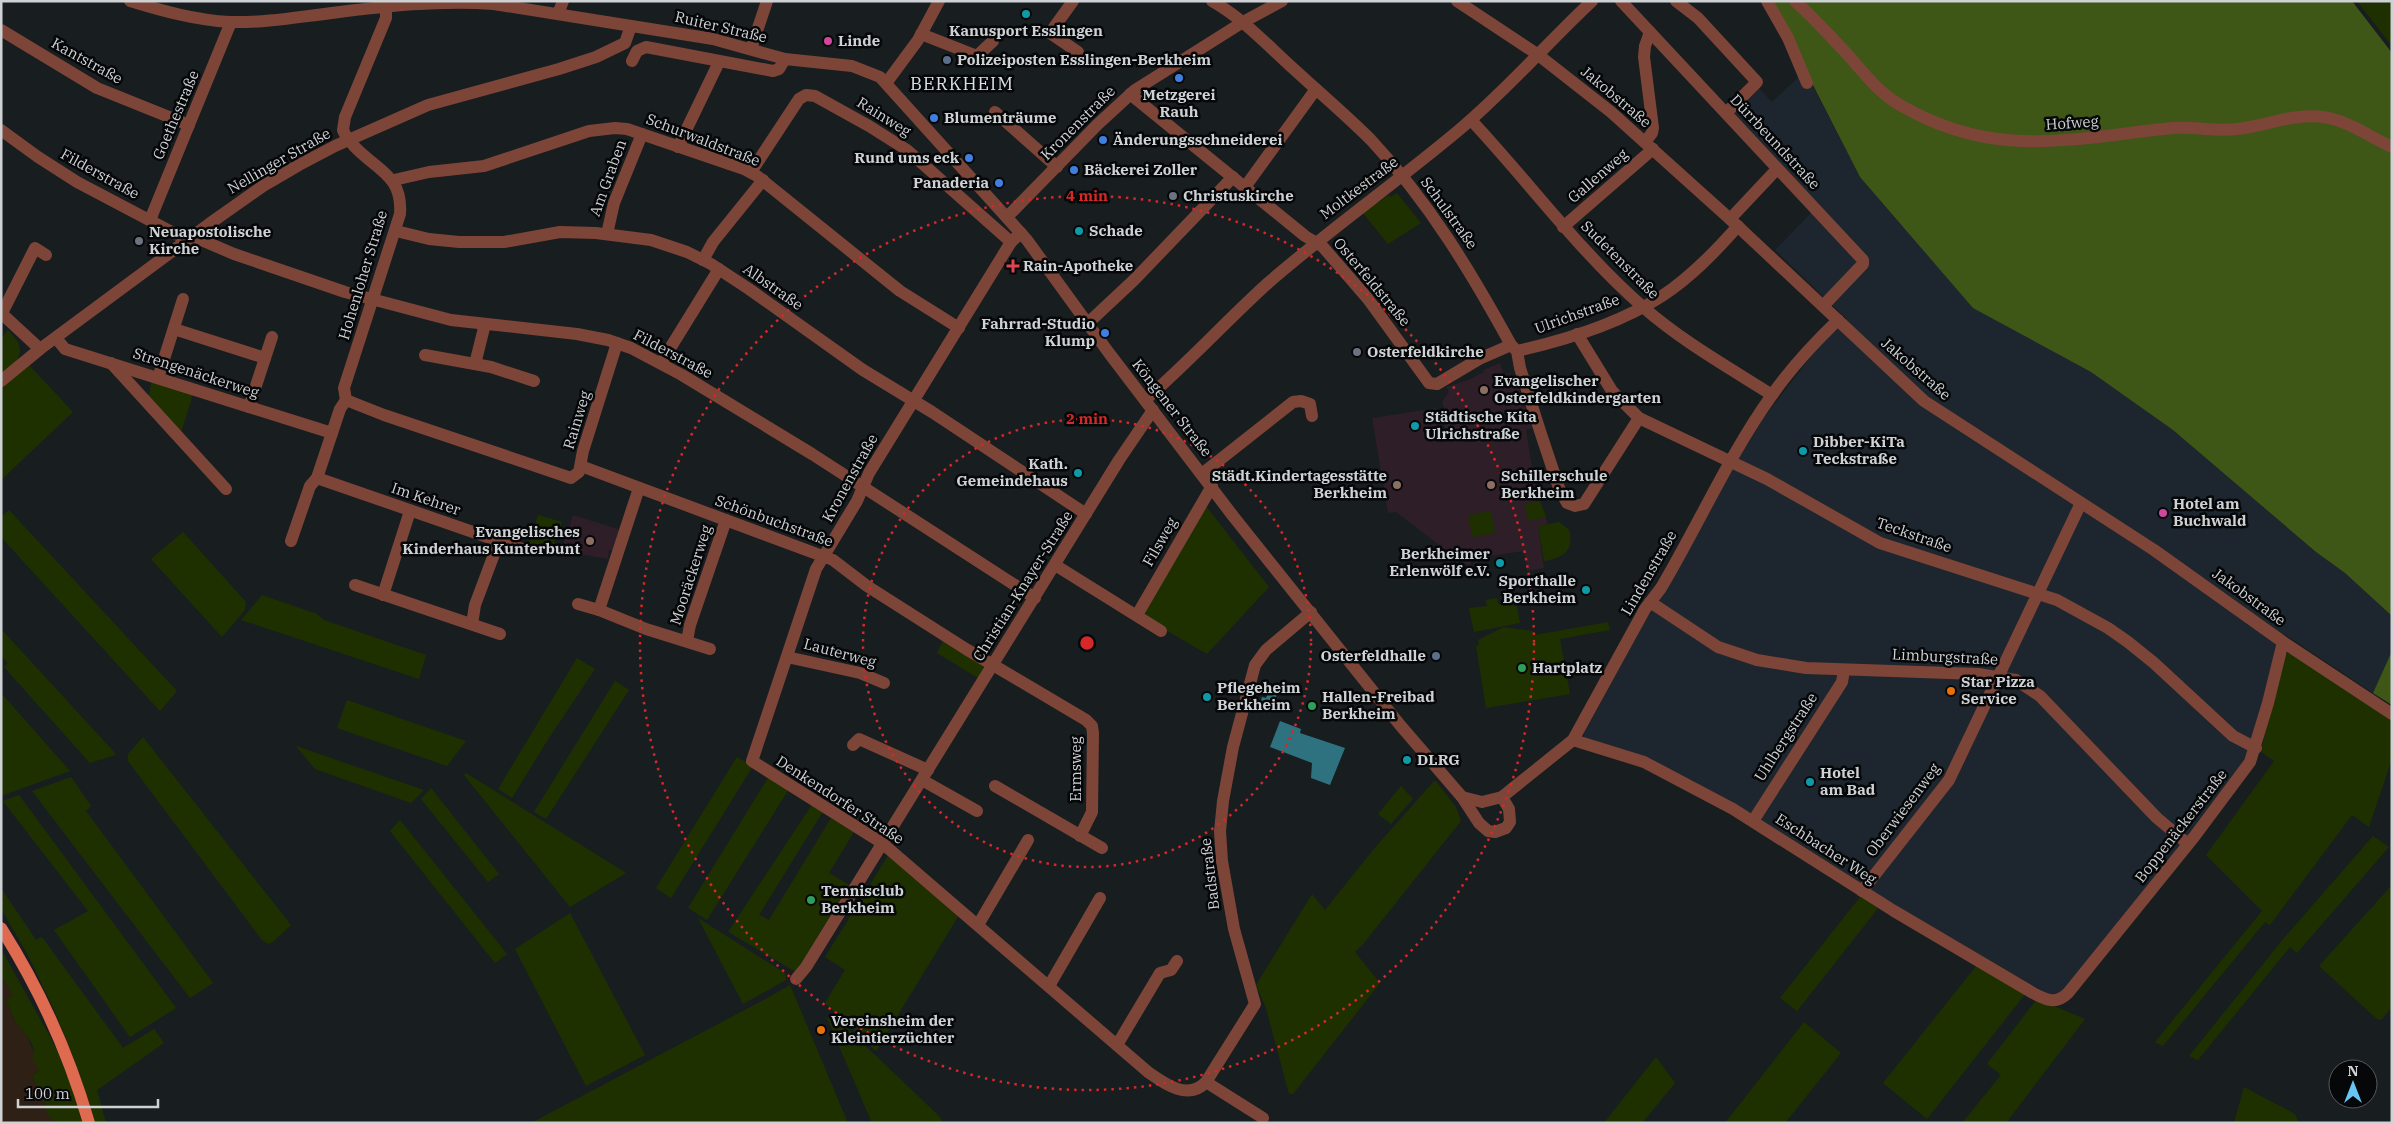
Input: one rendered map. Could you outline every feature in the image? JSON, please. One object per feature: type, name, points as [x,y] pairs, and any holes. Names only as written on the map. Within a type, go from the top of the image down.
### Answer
[{"type":"main road","points":[[1,928],[20,958],[59,1038],[89,1123]]},
{"type":"street","name":"Ruiter Straße","points":[[130,1],[161,6],[193,18],[231,22],[267,21],[386,6],[425,3],[476,3],[714,39],[785,59],[852,66],[875,74],[887,82]]},
{"type":"street","points":[[558,14],[563,1]]},
{"type":"street","points":[[751,49],[767,1]]},
{"type":"street","points":[[887,82],[922,34],[939,1]]},
{"type":"street","points":[[1073,1],[1050,33],[1078,52]]},
{"type":"street","name":"Schulstraße","points":[[1212,1],[1233,13],[1354,123],[1401,175],[1434,217],[1460,255],[1514,348],[1559,488],[1569,505],[1578,506],[1584,504],[1638,418]]},
{"type":"street","name":"Kronenstraße","points":[[1007,217],[1130,94],[1243,22],[1282,1]]},
{"type":"street","name":"Jakobstraße","points":[[1457,1],[1538,54],[1649,146],[1924,401],[2161,554],[2283,642],[2392,714]]},
{"type":"street","name":"Moltkestraße","points":[[1149,405],[1266,285],[1316,242],[1471,120],[1523,71],[1592,1]]},
{"type":"street","name":"Dürrbeundstraße","points":[[1622,1],[1864,261],[1823,306]]},
{"type":"street","points":[[1676,1],[1698,18],[1757,82],[1726,113]]},
{"type":"street","points":[[1767,1],[1788,38],[1807,83]]},
{"type":"street","name":"Hofweg","points":[[1795,1],[1819,24],[1871,81],[1894,101],[1946,125],[1983,137],[2021,142],[2075,141],[2179,128],[2233,130],[2316,116],[2340,122],[2392,147]]},
{"type":"street","points":[[386,6],[386,18],[344,120],[343,132],[365,157],[394,180]]},
{"type":"street","name":"Goethestraße","points":[[150,220],[231,22]]},
{"type":"street","name":"Nellinger Straße","points":[[1,381],[40,349],[190,238],[269,183],[335,146],[428,105],[596,57],[625,44],[631,26]]},
{"type":"street","name":"Kantstraße","points":[[1,30],[97,88],[189,125]]},
{"type":"street","name":"Gallenweg","points":[[1563,227],[1649,146],[1653,128],[1644,50],[1650,32]]},
{"type":"street","points":[[922,34],[977,56],[993,41]]},
{"type":"street","points":[[632,61],[637,51],[649,47],[719,62],[775,71],[780,68],[785,59]]},
{"type":"street","points":[[678,147],[719,62]]},
{"type":"street","name":"Köngener Straße","points":[[887,82],[1007,217],[1016,237],[1088,324],[1212,486],[1400,725],[1462,797],[1482,827],[1495,832],[1506,828],[1510,822],[1509,809],[1502,797]]},
{"type":"street","points":[[1245,187],[1316,89]]},
{"type":"street","name":"Osterfeldstraße","points":[[1130,94],[1305,236],[1323,247],[1368,299],[1426,381],[1431,384],[1437,384]]},
{"type":"street","name":"Rainweg","points":[[751,172],[799,99],[806,95],[816,96],[907,150],[1016,237]]},
{"type":"street","points":[[994,112],[1057,167]]},
{"type":"street","name":"Sudetenstraße","points":[[1471,120],[1563,227],[1643,306],[1689,343],[1772,395]]},
{"type":"street","name":"Schurwaldstraße","points":[[394,180],[429,172],[484,166],[597,130],[622,128],[751,172],[900,290],[959,328]]},
{"type":"street","name":"Filderstraße","points":[[1,130],[70,178],[150,220],[190,238],[272,267],[373,299],[451,320],[577,334],[617,343],[661,363],[864,486],[1034,598]]},
{"type":"street","name":"Am Graben","points":[[607,234],[614,203],[642,134]]},
{"type":"street","name":"Ulrichstraße","points":[[1437,384],[1470,364],[1514,348],[1577,334],[1664,295],[1713,254],[1734,223],[1778,170]]},
{"type":"street","points":[[1088,324],[1134,280],[1233,177]]},
{"type":"street","name":"Hohenloher Straße","points":[[291,541],[310,486],[316,478],[340,409],[346,400],[344,388],[396,231],[401,210],[394,180]]},
{"type":"street","points":[[703,260],[714,242],[763,180]]},
{"type":"street","name":"Albstraße","points":[[396,231],[429,239],[459,242],[504,242],[566,231],[607,234],[663,243],[703,260],[718,269],[863,370],[1086,514]]},
{"type":"street","name":"Kronenstraße","points":[[752,761],[814,574],[823,556],[864,486],[869,473],[1016,237]]},
{"type":"street","points":[[40,349],[2,313],[34,248],[46,255]]},
{"type":"street","points":[[661,363],[718,269]]},
{"type":"street","points":[[158,378],[183,299]]},
{"type":"street","name":"Lindenstraße","points":[[1462,797],[1482,802],[1502,797],[1573,740],[1650,602],[1666,580],[1732,460],[1772,395],[1806,353],[1838,320]]},
{"type":"street","points":[[475,364],[485,324]]},
{"type":"street","points":[[174,329],[265,358]]},
{"type":"street","name":"Teckstraße","points":[[1577,334],[1612,392],[1638,418],[1732,460],[1880,543],[2039,592],[2057,600],[2108,628],[2154,663],[2233,736],[2256,748]]},
{"type":"street","points":[[250,407],[272,337]]},
{"type":"street","name":"Strengenäckerweg","points":[[56,338],[65,349],[332,433]]},
{"type":"street","name":"Rainweg","points":[[578,471],[617,343]]},
{"type":"street","points":[[425,355],[475,364],[534,381]]},
{"type":"street","points":[[111,363],[226,489]]},
{"type":"street","name":"Schönbuchstraße","points":[[346,400],[566,477],[578,471],[639,488],[823,556],[836,562],[867,586],[993,665]]},
{"type":"street","points":[[1202,473],[1293,402],[1301,401],[1310,404],[1312,416]]},
{"type":"street","name":"Christian-Knayer-Straße","points":[[796,979],[806,967],[1055,565],[1149,405]]},
{"type":"street","name":"Im Kehrer","points":[[316,478],[525,550]]},
{"type":"street","name":"Filsweg","points":[[1136,615],[1212,486]]},
{"type":"street","points":[[599,610],[639,488]]},
{"type":"street","name":"Oberwiesenweg","points":[[1862,890],[1949,780],[2082,503]]},
{"type":"street","points":[[383,595],[410,511]]},
{"type":"street","name":"Mooräckerweg","points":[[687,640],[690,624],[726,520]]},
{"type":"street","points":[[472,624],[476,605],[499,541]]},
{"type":"street","points":[[1055,565],[1161,631]]},
{"type":"street","points":[[355,585],[500,634]]},
{"type":"street","name":"Limburgstraße","points":[[1650,602],[1707,641],[1729,652],[1769,663],[1806,668],[1999,676],[2016,680],[2040,696],[2157,818],[2188,844]]},
{"type":"street","name":"Mooräckerweg","points":[[578,604],[599,610],[646,629],[687,640],[710,649]]},
{"type":"street","name":"Badstraße","points":[[1206,1082],[1255,1004],[1234,929],[1222,855],[1221,816],[1231,757],[1258,660],[1311,612]]},
{"type":"street","name":"Boppenäckerstraße","points":[[2054,1001],[2061,999],[2068,993],[2245,770],[2256,748],[2283,642]]},
{"type":"street","name":"Lauterweg","points":[[787,656],[860,673],[884,683]]},
{"type":"street","name":"Ermsweg","points":[[993,665],[1086,720],[1092,726],[1092,812],[1080,836]]},
{"type":"street","name":"Uhlbergstraße","points":[[1753,821],[1842,682],[1844,670]]},
{"type":"street","points":[[853,745],[859,739],[925,775],[977,812]]},
{"type":"street","name":"Eschbacher Weg","points":[[1573,740],[1644,762],[1753,821],[1929,933],[2034,993],[2047,1000],[2054,1001]]},
{"type":"street","name":"Denkendorfer Straße","points":[[752,761],[882,843],[1154,1076],[1176,1088],[1187,1091],[1197,1089],[1206,1082]]},
{"type":"street","name":"Ermsweg","points":[[995,786],[1102,848]]},
{"type":"street","points":[[978,925],[1028,840]]},
{"type":"street","points":[[1049,986],[1100,898]]},
{"type":"street","points":[[1117,1045],[1160,973],[1171,970],[1177,961]]},
{"type":"street","points":[[1206,1082],[1263,1118]]},
{"type":"shaded area","points":[[1805,71],[1860,177],[1901,224],[2051,350],[2091,372],[2173,430],[2316,552],[2345,573],[2392,616],[2392,651],[2373,693],[2284,634],[2277,647],[2264,703],[2245,760],[2193,831],[2064,990],[2054,995],[2044,992],[1909,914],[1803,847],[1584,738],[1584,733],[1648,616],[1659,601],[1724,483],[1763,419],[1828,334],[1835,332],[1847,319],[1775,250],[1809,215],[1817,203],[1731,112],[1758,87],[1772,102]]},
{"type":"shaded area","points":[[1500,363],[1504,375],[1510,373],[1514,383],[1517,382],[1532,428],[1526,430],[1532,467],[1537,495],[1548,524],[1538,526],[1544,568],[1527,571],[1524,551],[1473,559],[1469,566],[1462,562],[1456,562],[1452,555],[1396,512],[1388,513],[1372,418],[1437,408],[1442,437],[1446,437],[1444,421],[1447,417],[1442,402],[1449,392],[1446,387],[1468,380],[1484,372],[1483,370]]},
{"type":"shaded area","name":"Evangelisches Kinderhaus Kunterbunt","points":[[573,515],[618,529],[619,533],[613,550],[609,550],[608,559],[561,551]]},
{"type":"shaded area","points":[[1,975],[14,996],[6,1000],[14,1020],[27,1036],[35,1054],[34,1060],[39,1071],[32,1075],[44,1101],[48,1116],[56,1123],[1,1123]]},
{"type":"green space","points":[[1770,1],[2352,1],[2392,53],[2392,616],[2345,573],[2316,552],[2173,430],[2091,372],[1973,308],[1860,177]]},
{"type":"green space","points":[[2357,1],[2392,1],[2392,46],[2360,5]]},
{"type":"green space","points":[[1397,193],[1421,223],[1388,244],[1363,213],[1389,195],[1391,197]]},
{"type":"green space","points":[[8,330],[20,346],[20,354],[19,360],[1,375],[1,339]]},
{"type":"green space","points":[[29,365],[73,412],[1,480],[1,388]]},
{"type":"green space","points":[[152,381],[193,394],[181,433],[148,397]]},
{"type":"green space","points":[[1540,501],[1546,517],[1528,521],[1525,504]]},
{"type":"green space","points":[[1205,505],[1269,587],[1207,654],[1148,620],[1144,609]]},
{"type":"green space","points":[[9,510],[177,691],[160,711],[1,537],[1,517]]},
{"type":"green space","points":[[1491,511],[1495,533],[1472,537],[1468,515]]},
{"type":"green space","points":[[538,515],[562,522],[553,547],[541,548],[529,544]]},
{"type":"green space","points":[[1559,522],[1569,530],[1570,543],[1566,552],[1556,558],[1544,561],[1538,526]]},
{"type":"green space","points":[[183,532],[246,602],[245,610],[222,637],[151,559]]},
{"type":"green space","points":[[262,595],[317,614],[324,620],[426,655],[419,679],[241,620]]},
{"type":"green space","points":[[1497,598],[1498,604],[1517,606],[1520,623],[1474,632],[1469,608],[1487,606],[1486,600]]},
{"type":"green space","name":"Hartplatz","points":[[1608,622],[1610,630],[1560,639],[1570,694],[1486,708],[1476,646],[1479,645],[1478,640],[1504,627],[1533,631],[1535,635]]},
{"type":"green space","points":[[1,629],[115,755],[90,763],[4,667],[8,663],[1,656]]},
{"type":"green space","points":[[943,641],[984,666],[978,678],[937,653]]},
{"type":"green space","points":[[2392,651],[2392,705],[2373,693]]},
{"type":"green space","points":[[2291,653],[2392,719],[2392,759],[2369,827],[2352,815],[2270,925],[2265,922],[2163,1046],[2155,1042],[2262,911],[2206,855],[2274,761],[2261,752],[2283,655]]},
{"type":"green space","points":[[577,658],[595,669],[512,798],[498,789]]},
{"type":"green space","points":[[615,681],[629,690],[546,819],[534,812]]},
{"type":"green space","points":[[1,693],[70,771],[1,796]]},
{"type":"green space","points":[[347,700],[466,741],[447,766],[337,728]]},
{"type":"green space","points":[[143,737],[291,925],[273,942],[268,944],[262,940],[128,761],[128,754]]},
{"type":"green space","points":[[296,746],[424,790],[411,803],[315,769]]},
{"type":"green space","points":[[737,757],[753,766],[671,898],[656,888]]},
{"type":"green space","points":[[466,773],[626,873],[570,907],[464,775]]},
{"type":"green space","points":[[769,776],[789,789],[707,920],[688,908]]},
{"type":"green space","points":[[71,777],[91,806],[86,811],[213,983],[190,998],[32,791]]},
{"type":"green space","points":[[1435,780],[1456,807],[1461,821],[1355,952],[1380,983],[1293,1094],[1289,1094],[1266,1008],[1256,985],[1312,894],[1325,910],[1373,850]]},
{"type":"green space","points":[[1401,786],[1413,799],[1391,824],[1378,814]]},
{"type":"green space","points":[[431,788],[499,874],[488,882],[421,799]]},
{"type":"green space","points":[[19,795],[176,1008],[130,1037],[54,930],[88,911],[3,801]]},
{"type":"green space","name":"Tennisclub Berkheim","points":[[813,803],[824,810],[759,915],[769,920],[831,818],[854,832],[829,873],[849,885],[797,970],[794,971],[728,932]]},
{"type":"green space","points":[[400,820],[507,954],[495,963],[390,831]]},
{"type":"green space","points":[[2373,836],[2389,847],[2297,953],[2290,947],[2198,1060],[2189,1056],[2284,938]]},
{"type":"green space","points":[[889,854],[959,915],[876,1051],[825,1003],[845,970],[825,957]]},
{"type":"green space","points":[[2392,885],[2392,1007],[2381,1020],[2377,1019],[2319,966]]},
{"type":"green space","points":[[1,888],[36,940],[42,937],[123,1048],[154,1029],[164,1043],[97,1090],[106,1123],[94,1123],[78,1070],[55,1012],[28,955],[1,909]]},
{"type":"green space","points":[[1861,896],[1879,907],[1797,1011],[1780,998]]},
{"type":"green space","points":[[570,913],[645,1055],[586,1086],[515,949]]},
{"type":"green space","points":[[698,918],[785,973],[786,980],[743,1004]]},
{"type":"green space","points":[[1,949],[53,1042],[69,1078],[83,1123],[56,1123],[48,1116],[44,1101],[32,1075],[39,1071],[33,1060],[33,1048],[14,1019],[6,1000],[13,996],[1,975]]},
{"type":"green space","points":[[1977,965],[2026,993],[1927,1119],[1883,1083]]},
{"type":"green space","points":[[790,985],[848,1123],[531,1123],[771,996]]},
{"type":"green space","points":[[2037,999],[2085,1019],[2006,1123],[1962,1123],[2001,1075],[1987,1064]]},
{"type":"green space","points":[[832,1014],[940,1117],[943,1123],[872,1123],[827,1018]]},
{"type":"green space","points":[[1804,1022],[1841,1053],[1785,1123],[1725,1123]]},
{"type":"green space","points":[[1656,1057],[1675,1083],[1642,1123],[1604,1123]]},
{"type":"green space","points":[[2244,1087],[2295,1114],[2299,1123],[2234,1123]]},
{"type":"water","points":[[1269,691],[1277,694],[1275,701],[1271,700],[1268,710],[1259,707],[1262,697],[1266,698]]},
{"type":"water","points":[[1280,721],[1301,729],[1300,733],[1345,748],[1330,785],[1311,778],[1312,763],[1270,747]]},
{"type":"place","name":"Kanusport Esslingen","points":[[1026,14]]},
{"type":"place","name":"Linde","points":[[828,41]]},
{"type":"place","name":"Polizeiposten Esslingen-Berkheim","points":[[947,60]]},
{"type":"place","name":"Metzgerei Rauh","points":[[1179,78]]},
{"type":"place","name":"Blumenträume","points":[[934,118]]},
{"type":"place","name":"Änderungsschneiderei","points":[[1103,140]]},
{"type":"place","name":"Rund ums eck","points":[[969,158]]},
{"type":"place","name":"Bäckerei Zoller","points":[[1074,170]]},
{"type":"place","name":"Panaderia","points":[[999,183]]},
{"type":"place","name":"Christuskirche","points":[[1173,196]]},
{"type":"place","name":"Schade","points":[[1079,231]]},
{"type":"place","name":"Neuapostolische Kirche","points":[[139,241]]},
{"type":"place","name":"Rain-Apotheke","points":[[1013,266]]},
{"type":"place","name":"Fahrrad-Studio Klump","points":[[1105,333]]},
{"type":"place","name":"Osterfeldkirche","points":[[1357,352]]},
{"type":"place","name":"Evangelischer Osterfeldkindergarten","points":[[1484,390]]},
{"type":"place","name":"Städtische Kita Ulrichstraße","points":[[1415,426]]},
{"type":"place","name":"Dibber-KiTa Teckstraße","points":[[1803,451]]},
{"type":"place","name":"Kath. Gemeindehaus","points":[[1078,473]]},
{"type":"place","name":"Städt.Kindertagesstätte Berkheim","points":[[1397,485]]},
{"type":"place","name":"Schillerschule Berkheim","points":[[1491,485]]},
{"type":"place","name":"Hotel am Buchwald","points":[[2163,513]]},
{"type":"place","name":"Evangelisches Kinderhaus Kunterbunt","points":[[590,541]]},
{"type":"place","name":"Berkheimer Erlenwölf e.V.","points":[[1500,563]]},
{"type":"place","name":"Sporthalle Berkheim","points":[[1586,590]]},
{"type":"place","name":"Osterfeldhalle","points":[[1436,656]]},
{"type":"place","name":"Hartplatz","points":[[1522,668]]},
{"type":"place","name":"Star Pizza Service","points":[[1951,691]]},
{"type":"place","name":"Pflegeheim Berkheim","points":[[1207,697]]},
{"type":"place","name":"Hallen-Freibad Berkheim","points":[[1312,706]]},
{"type":"place","name":"DLRG","points":[[1407,760]]},
{"type":"place","name":"Hotel am Bad","points":[[1810,782]]},
{"type":"place","name":"Tennisclub Berkheim","points":[[811,900]]},
{"type":"place","name":"Vereinsheim der Kleintierzüchter","points":[[821,1030]]},
{"type":"district","name":"BERKHEIM","points":[[962,84]]}]
